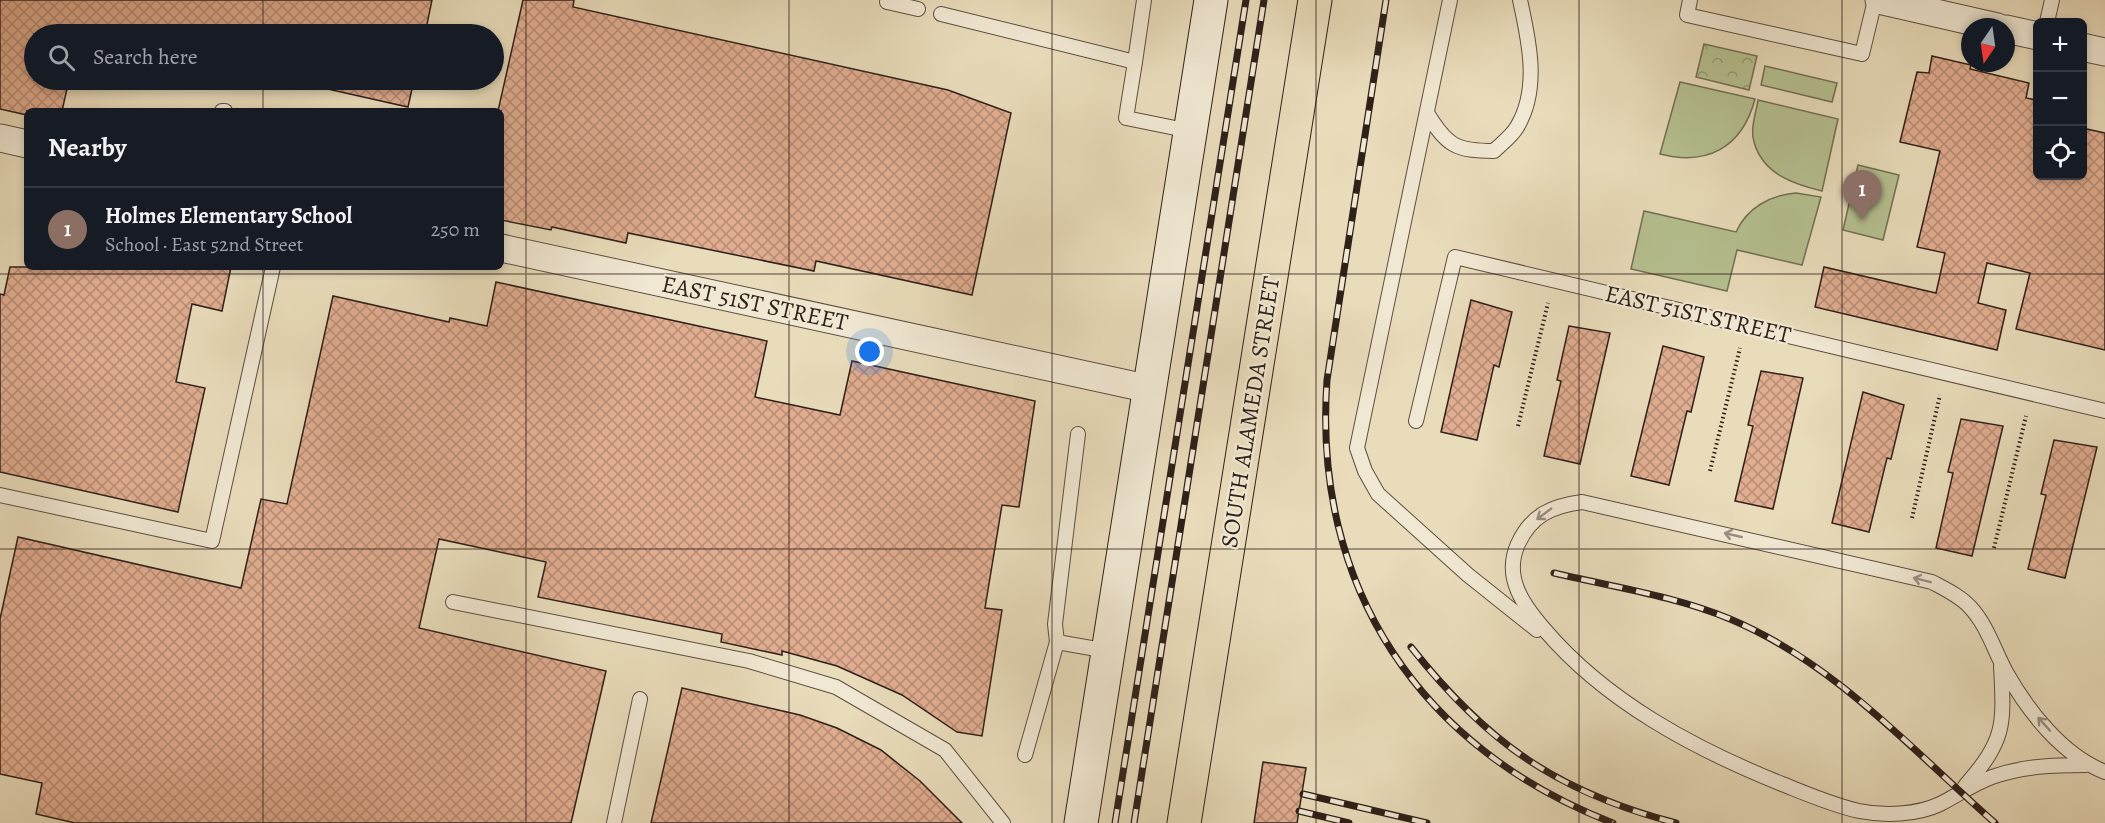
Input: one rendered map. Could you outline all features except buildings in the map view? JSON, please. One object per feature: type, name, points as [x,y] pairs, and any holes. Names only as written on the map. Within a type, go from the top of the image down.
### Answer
[{"type":"main road","name":"SOUTH ALAMEDA STREET","points":[[1184,823],[1315,0]]},
{"type":"street","points":[[1081,823],[1211,0]]},
{"type":"street","points":[[1877,0],[1961,19]]},
{"type":"street","points":[[2015,31],[2033,35]]},
{"type":"street","points":[[2087,48],[2105,52]]},
{"type":"street","points":[[0,138],[24,143]]},
{"type":"street","name":"EAST 51ST STREET","points":[[504,249],[1150,389]]},
{"type":"lane","points":[[1144,0],[1126,118],[1190,131]]},
{"type":"lane","points":[[1450,0],[1357,448],[1365,471],[1378,494],[1467,575],[1611,691],[1675,733],[1745,769],[1830,803],[1861,811],[1901,812],[1938,805],[1995,776],[2042,765],[2086,765],[2105,772]]},
{"type":"lane","points":[[1427,113],[1440,135],[1465,151],[1494,151],[1517,128],[1529,91],[1530,48],[1520,0]]},
{"type":"lane","points":[[1690,0],[1686,15],[1862,54],[1877,0]]},
{"type":"lane","points":[[2048,18],[2052,0]]},
{"type":"lane","points":[[887,2],[918,9]]},
{"type":"lane","points":[[941,15],[1135,62]]},
{"type":"lane","name":"EAST 51ST STREET","points":[[1416,422],[1455,257],[2105,411]]},
{"type":"lane","points":[[0,495],[212,541],[272,270]]},
{"type":"lane","points":[[1025,755],[1058,642],[1055,624],[1078,434]]},
{"type":"lane","points":[[1560,648],[1521,600],[1513,580],[1512,559],[1528,527],[1542,514],[1557,505],[1582,502],[1932,582],[1953,593],[1971,607],[1989,635],[2001,661],[2038,718],[2086,765]]},
{"type":"lane","points":[[453,602],[749,661],[836,687],[945,750],[1003,823]]},
{"type":"lane","points":[[1058,642],[1108,651]]},
{"type":"lane","points":[[1960,792],[1982,767],[1999,737],[2004,720],[2001,661]]},
{"type":"lane","points":[[614,823],[640,699]]},
{"type":"path","points":[[1518,426],[1548,303]]},
{"type":"path","points":[[1710,471],[1740,348]]},
{"type":"path","points":[[1912,518],[1940,396]]},
{"type":"path","points":[[1994,548],[2026,416]]},
{"type":"green space","points":[[1704,44],[1757,56],[1749,90],[1696,77]]},
{"type":"green space","points":[[1765,66],[1837,83],[1832,102],[1761,85]]},
{"type":"green space","points":[[1680,82],[1755,99],[1749,116],[1732,141],[1707,155],[1677,157],[1660,154]]},
{"type":"green space","points":[[1758,100],[1838,119],[1822,191],[1790,181],[1764,162],[1758,153],[1753,137]]},
{"type":"green space","points":[[1858,165],[1899,175],[1883,240],[1843,230]]},
{"type":"green space","points":[[1796,193],[1821,197],[1802,265],[1737,250],[1727,291],[1631,269],[1644,211],[1736,232],[1746,216],[1760,204],[1786,194]]},
{"type":"railway","points":[[1115,823],[1246,0]]},
{"type":"railway","points":[[1134,823],[1264,0]]},
{"type":"railway","points":[[1386,0],[1327,380],[1327,456],[1338,527],[1360,592],[1392,652],[1434,705],[1485,752],[1545,791],[1613,823]]},
{"type":"railway","points":[[1554,573],[1688,604],[1730,619],[1768,637],[1838,683],[1995,823]]},
{"type":"railway","points":[[1411,647],[1468,711],[1497,737],[1527,759],[1595,796],[1676,823]]},
{"type":"railway","points":[[1303,794],[1427,823]]},
{"type":"railway","points":[[1299,811],[1349,823]]},
{"type":"place","name":"Holmes Elementary School","points":[[1862,220]]}]
